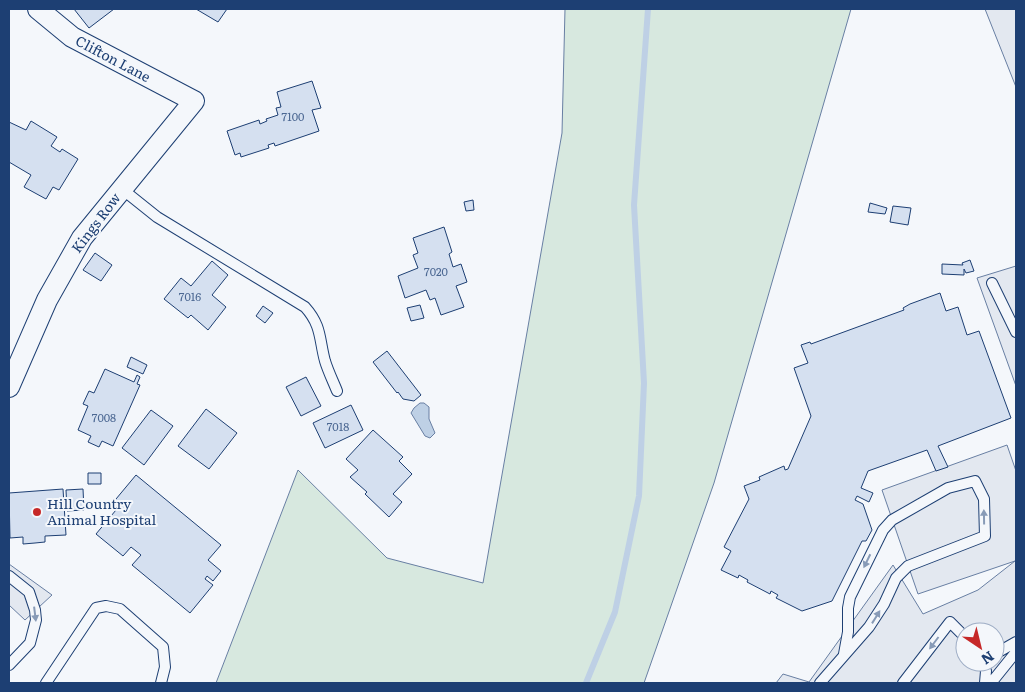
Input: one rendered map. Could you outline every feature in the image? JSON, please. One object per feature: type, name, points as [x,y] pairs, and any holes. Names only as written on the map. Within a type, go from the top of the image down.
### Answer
[{"type":"street","name":"Clifton Lane","points":[[38,9],[72,38],[194,101]]},
{"type":"street","name":"Kings Row","points":[[9,387],[47,300],[82,238],[194,101]]},
{"type":"lane","points":[[122,189],[157,217],[305,307],[314,317],[319,330],[325,361],[337,391]]},
{"type":"lane","points":[[992,283],[1016,332]]},
{"type":"lane","points":[[820,683],[869,628],[884,604],[896,578],[908,566],[985,536],[984,499],[975,481],[948,488],[909,509],[892,520],[882,530],[850,597],[848,632],[844,654]]},
{"type":"lane","points":[[9,576],[29,592],[36,620],[30,643],[9,666]]},
{"type":"lane","points":[[46,683],[96,608],[106,606],[120,609],[163,647],[165,667],[161,683]]},
{"type":"lane","points":[[903,683],[950,622],[955,627]]},
{"type":"lane","points":[[1005,648],[1016,642]]},
{"type":"lane","points":[[991,683],[1016,652]]},
{"type":"shaded area","points":[[565,9],[851,9],[714,483],[644,683],[216,683],[298,470],[387,558],[483,583],[562,133]]},
{"type":"shaded area","points":[[985,9],[1016,9],[1016,87]]},
{"type":"shaded area","points":[[1016,266],[1016,386],[977,278]]},
{"type":"shaded area","points":[[1007,445],[1016,471],[1016,683],[776,683],[783,674],[809,682],[893,565],[923,614],[978,590],[1015,561],[918,594],[882,490]]},
{"type":"shaded area","points":[[9,564],[52,595],[25,620],[9,605]]},
{"type":"water","points":[[420,403],[424,403],[429,407],[429,419],[435,433],[430,438],[425,436],[411,413]]},
{"type":"building","points":[[74,9],[114,9],[89,28]]},
{"type":"building","points":[[196,9],[227,9],[218,22]]},
{"type":"building","points":[[312,81],[321,108],[312,110],[319,131],[275,146],[274,143],[268,145],[269,148],[241,157],[240,153],[235,155],[227,131],[259,120],[260,124],[267,121],[266,119],[278,115],[276,108],[281,107],[277,92]]},
{"type":"building","points":[[31,121],[57,137],[51,146],[60,152],[62,149],[78,159],[59,190],[53,187],[46,199],[24,187],[31,175],[9,162],[9,122],[26,130]]},
{"type":"building","points":[[473,200],[474,210],[466,211],[464,202]]},
{"type":"building","points":[[870,203],[887,208],[885,214],[868,212]]},
{"type":"building","points":[[893,206],[911,208],[908,225],[890,222]]},
{"type":"building","points":[[444,227],[452,252],[449,254],[453,267],[461,264],[467,282],[456,286],[464,307],[441,315],[435,298],[430,300],[426,290],[405,298],[398,276],[418,268],[413,255],[418,253],[413,238]]},
{"type":"building","points":[[95,253],[112,265],[101,281],[83,270]]},
{"type":"building","points":[[970,260],[974,271],[966,273],[964,269],[964,275],[942,274],[942,264],[963,265],[962,263]]},
{"type":"building","points":[[212,261],[228,275],[212,295],[226,307],[208,330],[191,315],[188,318],[164,299],[181,278],[191,286]]},
{"type":"building","points":[[940,293],[946,311],[958,307],[967,335],[979,331],[1011,418],[938,446],[948,467],[936,471],[927,450],[868,471],[861,488],[873,493],[869,502],[857,496],[855,500],[863,504],[872,530],[866,541],[862,541],[832,601],[802,611],[776,598],[778,595],[771,591],[770,594],[747,582],[748,580],[739,575],[738,578],[721,570],[731,551],[724,547],[749,499],[744,486],[760,480],[759,477],[784,466],[785,470],[788,469],[811,416],[794,368],[808,363],[801,345],[810,342],[811,344],[904,310],[903,308],[910,304]]},
{"type":"building","points":[[420,305],[424,318],[411,321],[407,308]]},
{"type":"building","points":[[263,306],[273,313],[265,323],[256,316]]},
{"type":"building","points":[[387,351],[421,395],[414,401],[403,399],[373,362]]},
{"type":"building","points":[[131,357],[147,365],[143,374],[127,367]]},
{"type":"building","points":[[105,369],[134,382],[137,375],[140,377],[137,384],[140,385],[113,446],[102,441],[99,447],[88,442],[91,436],[78,430],[88,406],[83,404],[89,391],[94,393]]},
{"type":"building","points":[[306,377],[321,406],[301,416],[286,387]]},
{"type":"building","points":[[351,405],[363,430],[325,448],[313,423]]},
{"type":"building","points":[[206,409],[237,433],[209,469],[178,446]]},
{"type":"building","points":[[151,410],[173,426],[144,465],[122,448]]},
{"type":"building","points":[[373,430],[403,457],[399,461],[412,474],[393,494],[402,502],[389,517],[365,494],[367,492],[350,477],[358,470],[346,459]]},
{"type":"building","points":[[88,473],[101,473],[101,484],[88,484]]},
{"type":"building","points":[[136,475],[221,545],[208,560],[221,571],[213,581],[207,576],[205,579],[213,585],[190,613],[132,565],[141,555],[131,547],[123,556],[96,534],[116,510],[111,505]]},
{"type":"building","name":"Hill Country Animal Hospital","points":[[63,489],[66,535],[45,536],[45,542],[23,544],[23,537],[10,538],[9,493]]},
{"type":"building","points":[[83,489],[84,510],[67,511],[66,490]]},
{"type":"waterway","points":[[586,683],[615,612],[639,496],[644,383],[634,205],[648,9]]},
{"type":"place","name":"Hill Country Animal Hospital","points":[[37,512]]}]
